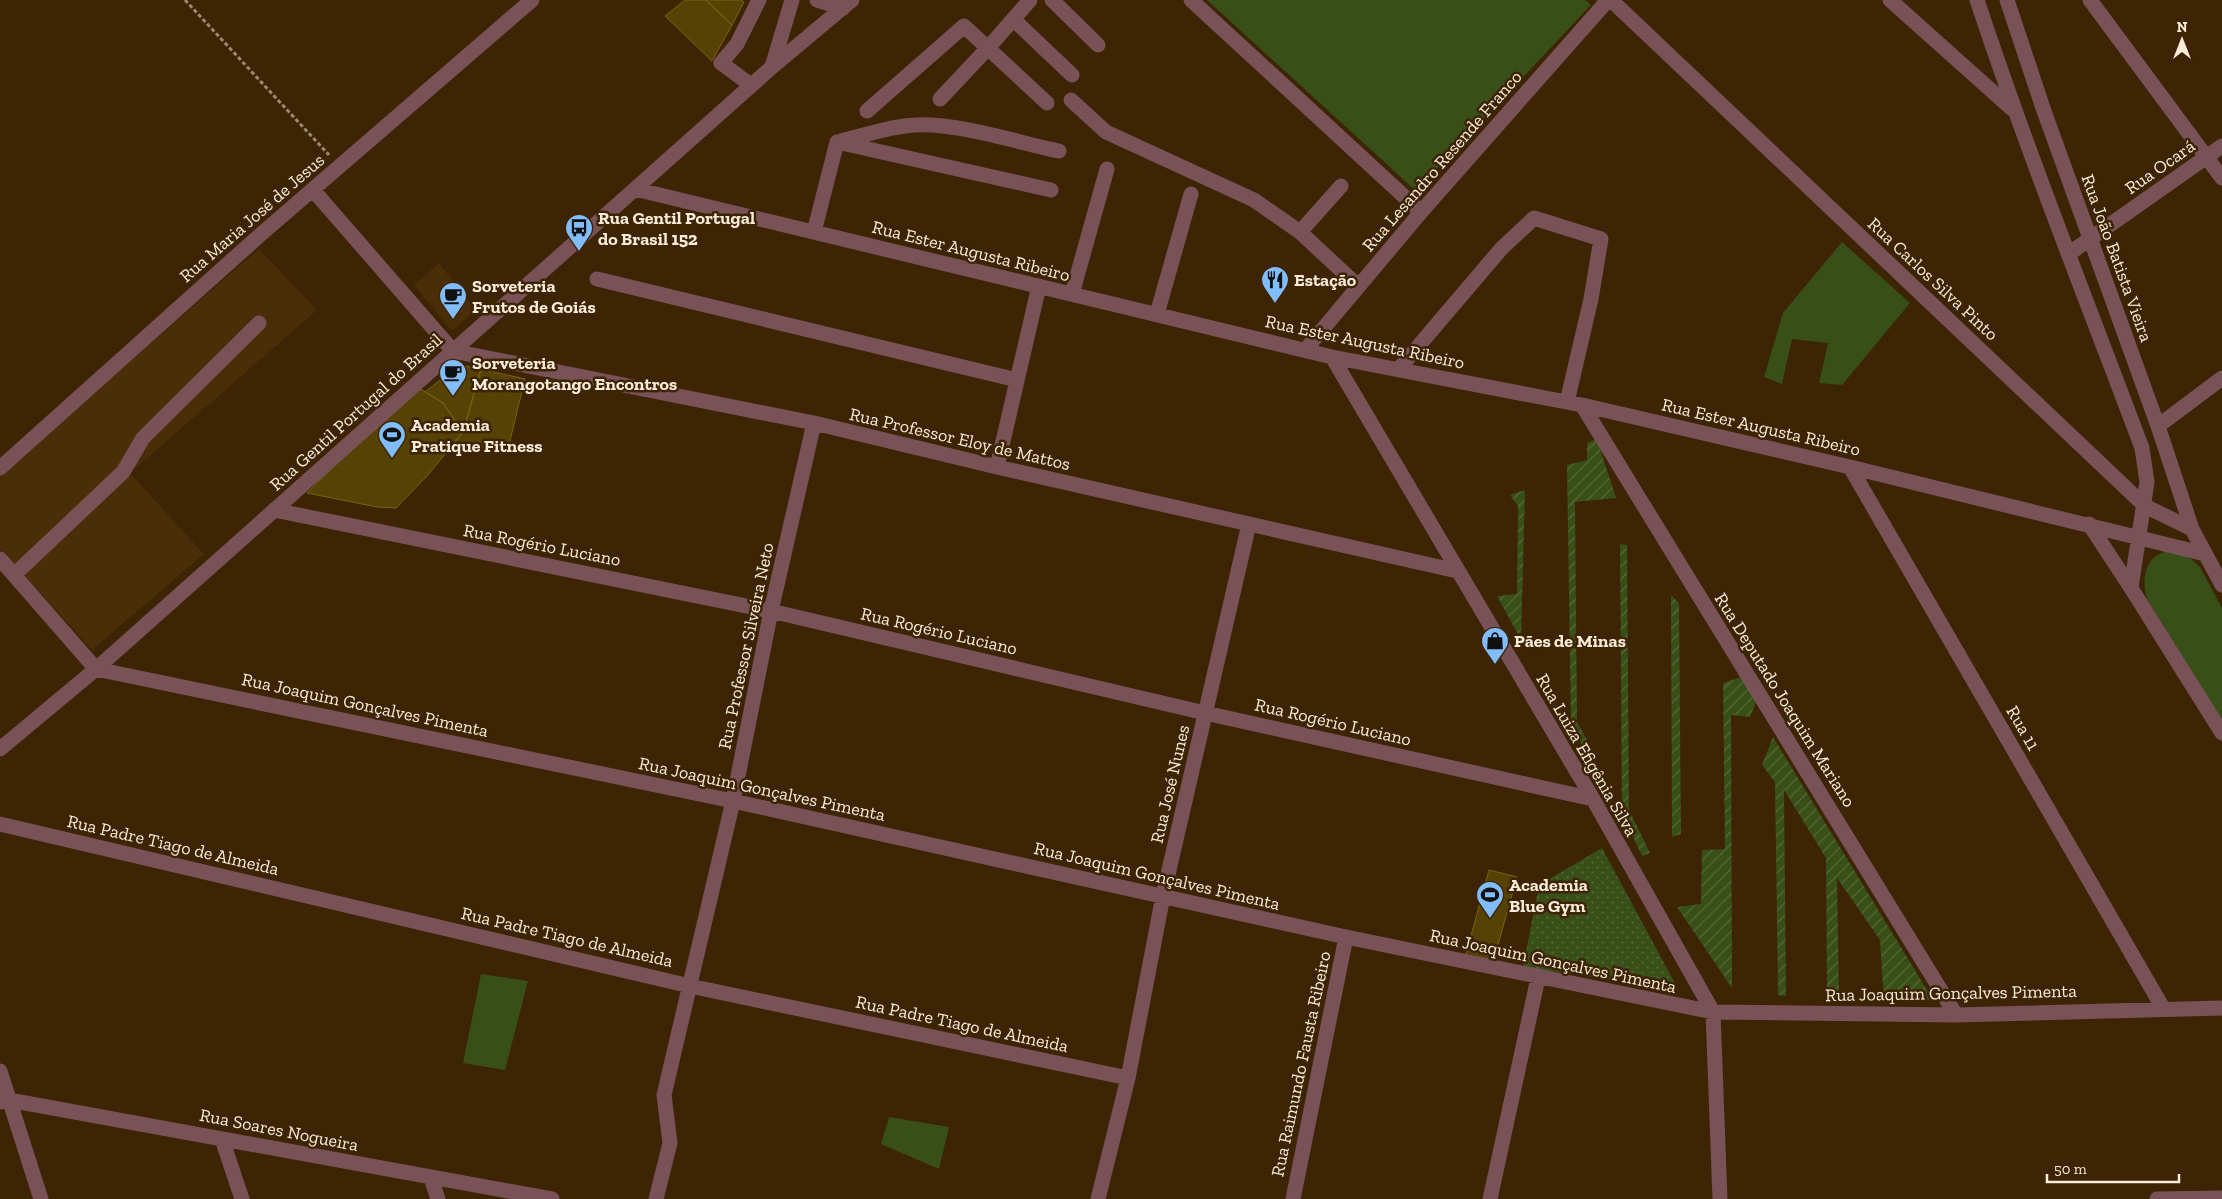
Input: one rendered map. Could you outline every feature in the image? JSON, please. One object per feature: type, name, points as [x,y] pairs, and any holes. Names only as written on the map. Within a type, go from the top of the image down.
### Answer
[{"type":"street","name":"Rua Maria José de Jesus","points":[[0,468],[339,166],[532,0]]},
{"type":"street","points":[[751,86],[721,64],[737,44],[759,0]]},
{"type":"street","points":[[772,67],[792,0]]},
{"type":"street","points":[[817,0],[847,4]]},
{"type":"street","points":[[940,99],[1030,0]]},
{"type":"street","points":[[1052,0],[1098,45]]},
{"type":"street","points":[[1191,0],[1421,212]]},
{"type":"street","name":"Rua Lesandro Resende Franco","points":[[1306,349],[1421,212],[1609,0]]},
{"type":"street","name":"Rua Carlos Silva Pinto","points":[[1609,0],[2145,506],[2192,530]]},
{"type":"street","points":[[1890,0],[2013,110]]},
{"type":"street","points":[[1977,0],[2013,110],[2070,253],[2142,448],[2147,482],[2145,506],[2131,588]]},
{"type":"street","name":"Rua João Batista Vieira","points":[[2007,0],[2044,111],[2158,426],[2192,530]]},
{"type":"street","points":[[2097,2],[2222,178]]},
{"type":"street","name":"Rua Gentil Portugal do Brasil","points":[[0,749],[96,669],[772,67],[847,4]]},
{"type":"street","points":[[1013,19],[1072,76]]},
{"type":"street","points":[[867,111],[964,26],[1047,103]]},
{"type":"street","points":[[1071,100],[1106,132],[1254,200],[1300,232],[1358,286]]},
{"type":"street","points":[[837,142],[913,125],[937,125],[1059,152]]},
{"type":"street","points":[[837,142],[1052,190]]},
{"type":"street","points":[[814,232],[837,142]]},
{"type":"street","name":"Rua Ocará","points":[[2070,253],[2222,146]]},
{"type":"street","points":[[1072,294],[1107,169]]},
{"type":"street","points":[[1300,232],[1341,186]]},
{"type":"street","name":"Rua Ester Augusta Ribeiro","points":[[635,189],[1306,349],[1332,357],[1574,404],[1850,467],[2089,524],[2205,554]]},
{"type":"street","points":[[313,190],[453,351]]},
{"type":"street","points":[[1157,314],[1191,194]]},
{"type":"street","points":[[1398,370],[1501,249],[1534,218],[1601,239],[1574,404]]},
{"type":"street","points":[[597,279],[1017,380]]},
{"type":"street","points":[[997,467],[1039,286]]},
{"type":"street","points":[[14,575],[123,472],[143,438],[259,323]]},
{"type":"street","name":"Rua Professor Eloy de Mattos","points":[[453,351],[814,423],[997,467],[1457,571]]},
{"type":"street","name":"Rua Luiza Efigênia Silva","points":[[1332,357],[1593,799],[1713,1012],[1720,1199]]},
{"type":"street","points":[[2158,426],[2222,378]]},
{"type":"street","name":"Rua Deputado Joaquim Mariano","points":[[1574,404],[1956,1015]]},
{"type":"street","name":"Rua Professor Silveira Neto","points":[[656,1199],[670,1143],[664,1095],[733,801],[771,611],[814,423]]},
{"type":"street","name":"Rua 11","points":[[1850,467],[2163,1008]]},
{"type":"street","name":"Rua Rogério Luciano","points":[[274,510],[771,611],[1205,713],[1593,799]]},
{"type":"street","name":"Rua José Nunes","points":[[1098,1199],[1128,1078],[1163,896],[1248,524]]},
{"type":"street","points":[[2089,524],[2222,733]]},
{"type":"street","points":[[2192,530],[2222,586]]},
{"type":"street","points":[[0,560],[96,669]]},
{"type":"street","name":"Rua Joaquim Gonçalves Pimenta","points":[[96,669],[733,801],[1538,978],[1713,1012],[1956,1015],[2163,1008],[2222,1008]]},
{"type":"street","name":"Rua Padre Tiago de Almeida","points":[[0,824],[690,986],[1128,1078]]},
{"type":"street","name":"Rua Raimundo Fausta Ribeiro","points":[[1293,1199],[1346,937]]},
{"type":"street","points":[[1490,1199],[1538,978]]},
{"type":"street","points":[[0,1072],[5,1101],[41,1199]]},
{"type":"street","name":"Rua Soares Nogueira","points":[[5,1101],[552,1199]]},
{"type":"street","points":[[222,1139],[242,1199]]},
{"type":"street","points":[[431,1178],[438,1199]]},
{"type":"street","points":[[2157,1199],[2222,1198]]},
{"type":"path","points":[[185,0],[339,166]]},
{"type":"shaded area","points":[[259,249],[317,310],[130,473],[204,554],[92,650],[0,548],[0,475]]},
{"type":"shaded area","points":[[439,263],[476,310],[452,331],[414,285]]},
{"type":"green space","points":[[1207,0],[1585,0],[1591,5],[1416,191]]},
{"type":"green space","points":[[1842,242],[1910,303],[1842,385],[1819,383],[1828,343],[1792,339],[1782,384],[1764,377],[1783,313]]},
{"type":"green space","points":[[1597,439],[1616,498],[1575,502],[1577,722],[1595,754],[1587,756],[1571,723],[1567,465],[1587,460],[1587,443]]},
{"type":"green space","points":[[1525,490],[1521,640],[1497,596],[1517,594],[1518,506],[1510,495]]},
{"type":"green space","points":[[1620,544],[1627,545],[1629,810],[1650,853],[1642,856],[1622,813]]},
{"type":"green space","points":[[2169,551],[2189,557],[2200,567],[2222,608],[2222,721],[2147,599],[2145,576],[2150,562],[2161,553]]},
{"type":"green space","points":[[1671,595],[1679,603],[1681,834],[1672,837]]},
{"type":"green space","points":[[1742,677],[1757,699],[1750,717],[1731,715],[1732,988],[1677,907],[1701,904],[1702,850],[1725,849],[1723,683]]},
{"type":"green space","points":[[1773,737],[1933,1000],[1884,1002],[1880,940],[1837,878],[1839,995],[1827,993],[1826,858],[1784,790],[1786,996],[1778,995],[1775,782],[1762,765]]},
{"type":"green space","points":[[1602,848],[1677,987],[1523,968],[1539,885]]},
{"type":"green space","points":[[481,974],[528,981],[505,1070],[463,1063]]},
{"type":"green space","points":[[889,1117],[949,1127],[939,1169],[881,1144]]},
{"type":"building","points":[[685,0],[706,0],[732,25],[712,61],[665,16]]},
{"type":"building","points":[[706,0],[741,0],[744,2],[732,25]]},
{"type":"building","name":"Sorveteria Morangotango Encontros","points":[[459,365],[481,369],[463,432],[443,403],[425,392]]},
{"type":"building","points":[[481,369],[525,379],[507,453],[455,442],[463,432]]},
{"type":"building","name":"Academia Pratique Fitness","points":[[416,386],[443,403],[463,432],[428,475],[396,508],[377,507],[307,493]]},
{"type":"building","name":"Academia Blue Gym","points":[[1489,870],[1517,877],[1492,966],[1464,961]]},
{"type":"place","name":"Rua Gentil Portugal do Brasil 152","points":[[579,252]]},
{"type":"place","name":"Estação","points":[[1275,304]]},
{"type":"place","name":"Sorveteria Frutos de Goiás","points":[[453,320]]},
{"type":"place","name":"Sorveteria Morangotango Encontros","points":[[453,397]]},
{"type":"place","name":"Academia Pratique Fitness","points":[[392,459]]},
{"type":"place","name":"Pães de Minas","points":[[1495,665]]},
{"type":"place","name":"Academia Blue Gym","points":[[1490,919]]}]
